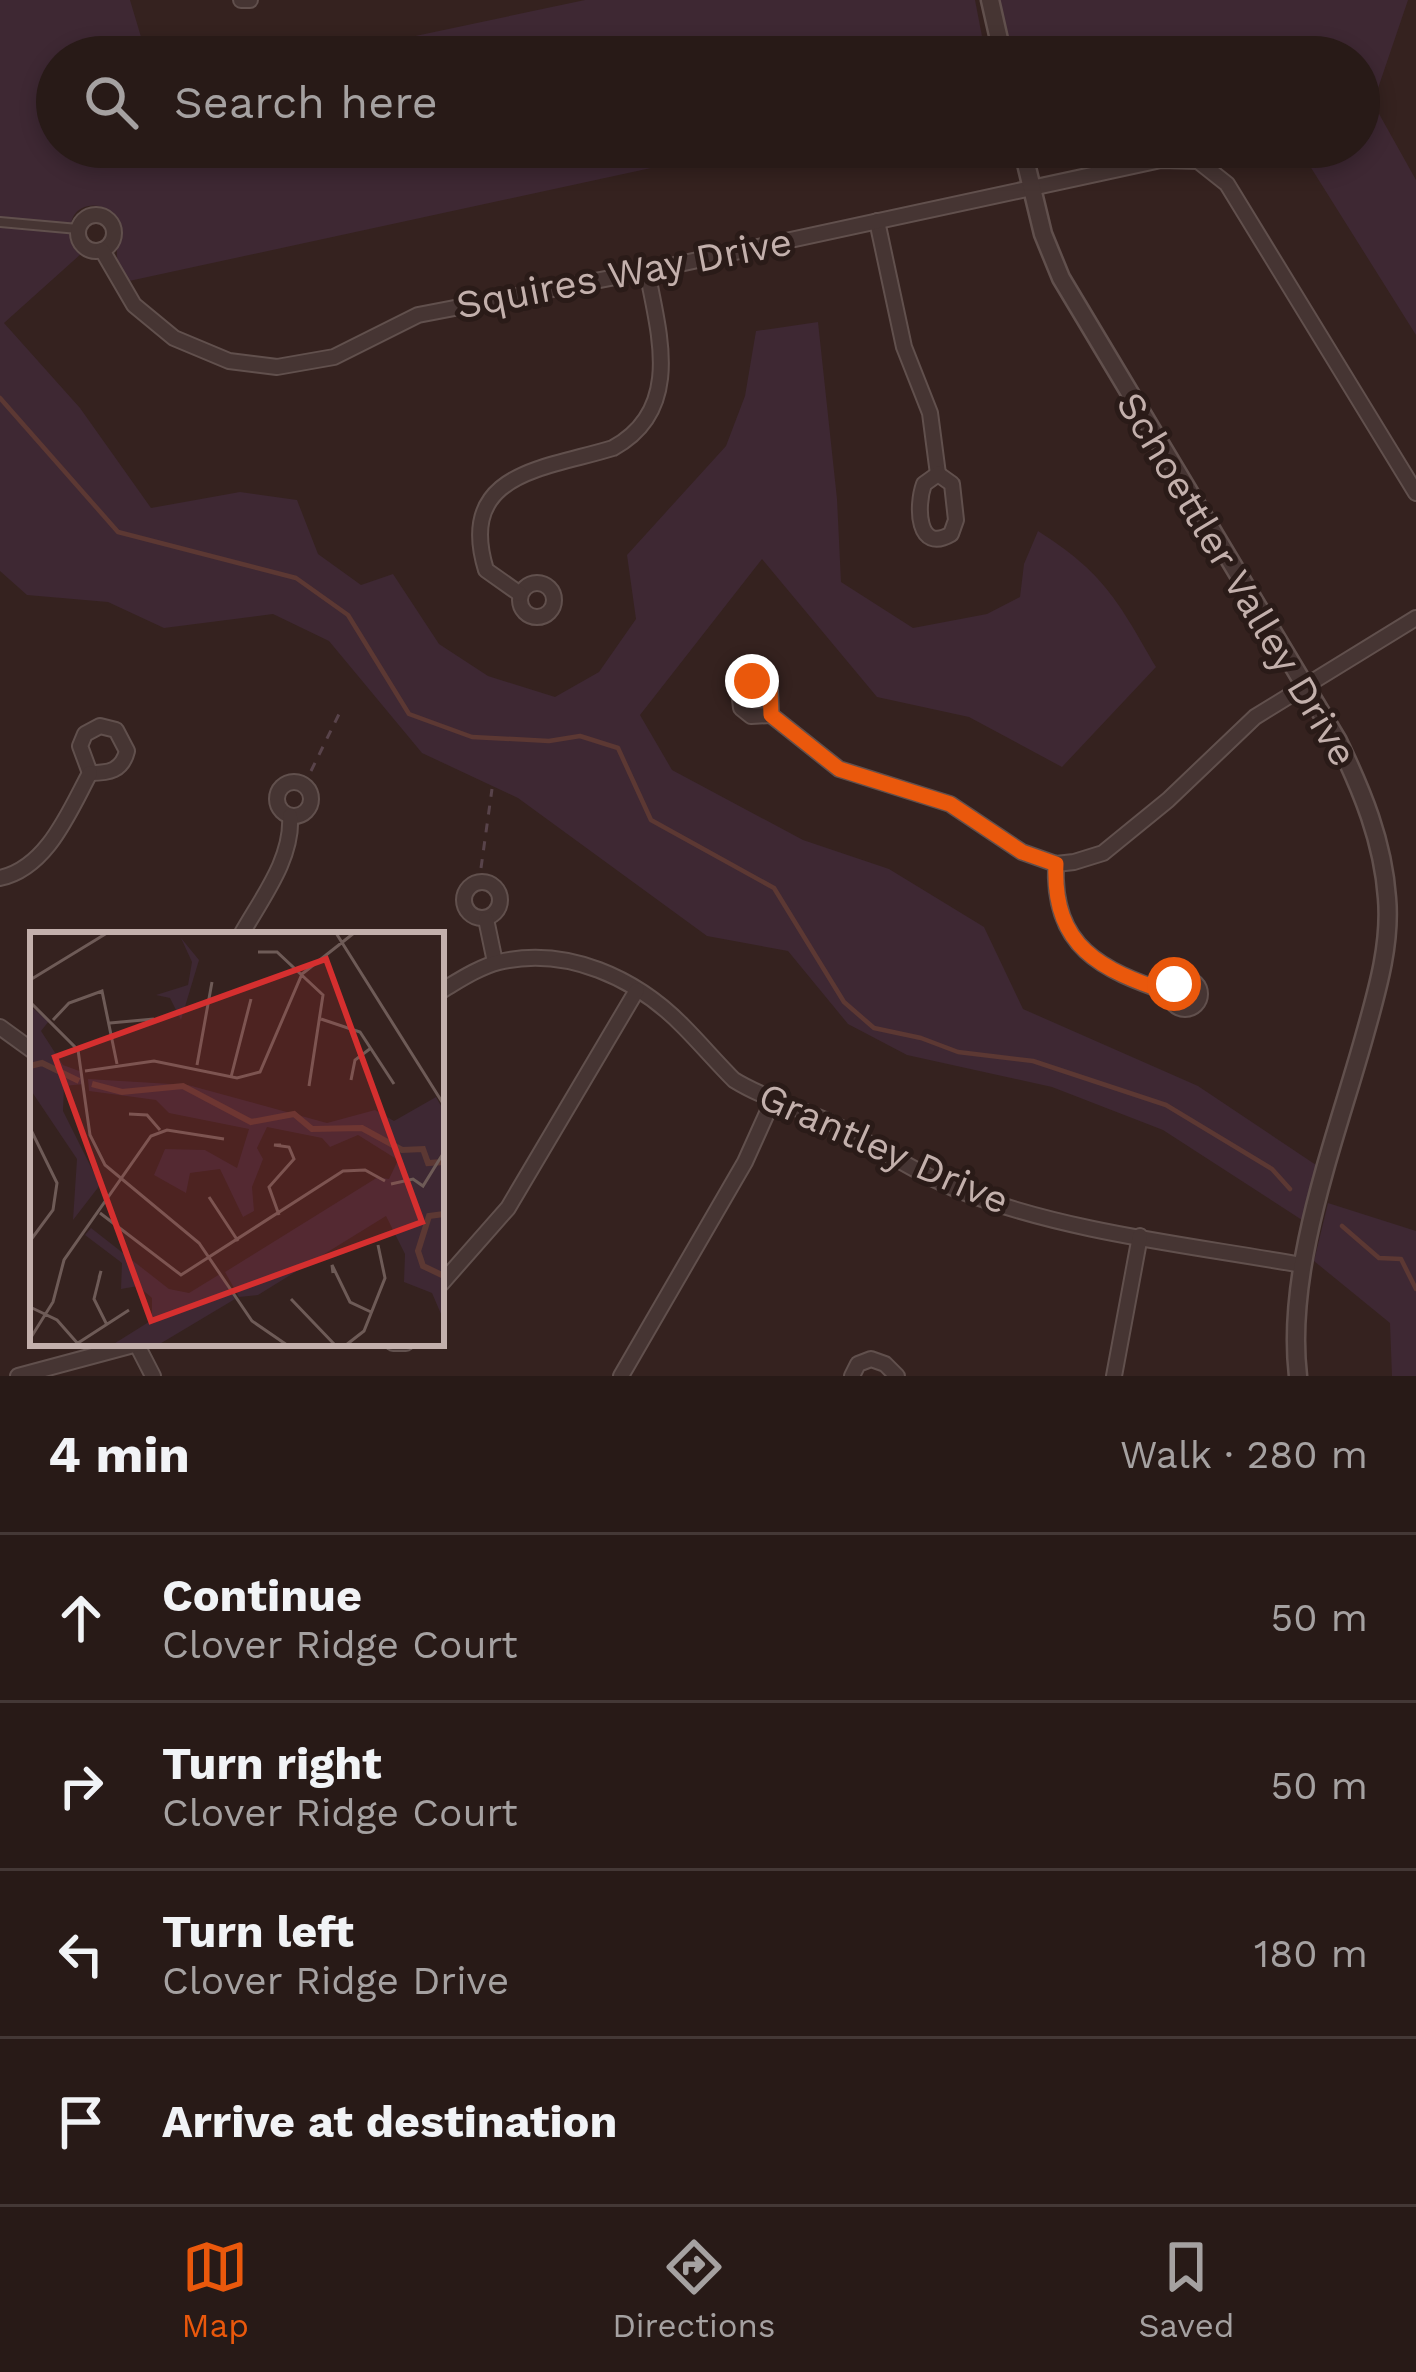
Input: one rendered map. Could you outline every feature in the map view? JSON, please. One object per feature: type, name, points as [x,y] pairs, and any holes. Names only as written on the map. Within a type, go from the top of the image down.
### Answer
[{"type":"street","points":[[241,0],[250,0]]},
{"type":"street","points":[[990,0],[998,36]]},
{"type":"street","name":"Schoettler Valley Drive","points":[[1026,168],[1043,234],[1082,319],[1305,686],[1364,795],[1380,848],[1388,901],[1384,957],[1302,1265],[1296,1323],[1298,1376]]},
{"type":"street","name":"Squires Way Drive","points":[[102,250],[134,305],[174,338],[229,361],[277,367],[334,357],[418,315],[647,271],[1122,168]]},
{"type":"street","name":"Squires Way Drive","points":[[1207,168],[1227,184],[1416,493]]},
{"type":"street","name":"Squires Way Drive","points":[[91,215],[108,220],[114,237],[102,250],[85,248],[78,238],[78,229],[91,215]]},
{"type":"street","points":[[878,221],[904,347],[930,413],[938,474]]},
{"type":"street","points":[[520,594],[486,570],[479,539],[485,508],[493,494],[518,475],[613,448],[647,418],[659,393],[662,354],[647,271]]},
{"type":"street","points":[[771,715],[839,769],[950,804],[1022,852],[1056,864],[1074,862],[1102,853],[1168,800],[1255,717],[1416,618]]},
{"type":"street","points":[[0,878],[17,874],[38,858],[90,773]]},
{"type":"street","points":[[243,932],[284,856],[292,835],[290,816]]},
{"type":"street","points":[[1056,864],[1060,914],[1088,954],[1121,976],[1170,993]]},
{"type":"street","points":[[486,920],[496,962]]},
{"type":"street","name":"Grantley Drive","points":[[444,989],[496,962],[542,958],[586,964],[637,990],[682,1025],[734,1080],[964,1192],[1046,1216],[1302,1265]]},
{"type":"street","points":[[444,1281],[508,1208],[637,990]]},
{"type":"street","points":[[0,1027],[30,1049]]},
{"type":"street","points":[[621,1376],[745,1162],[772,1102]]},
{"type":"street","points":[[1114,1376],[1140,1236]]},
{"type":"street","points":[[19,1376],[131,1346]]},
{"type":"street","points":[[139,1346],[153,1376]]},
{"type":"street","points":[[852,1376],[858,1364],[872,1359],[897,1376]]},
{"type":"lane","points":[[0,223],[78,229]]},
{"type":"path","points":[[311,771],[342,708]]},
{"type":"path","points":[[481,868],[492,789]]},
{"type":"shaded area","points":[[0,0],[130,0],[141,36],[36,36],[36,168],[651,168],[129,281],[117,259],[115,216],[105,208],[88,206],[77,212],[71,224],[73,247],[82,253],[4,323],[80,408],[151,508],[240,492],[297,500],[318,554],[361,585],[393,574],[439,644],[488,676],[555,697],[599,672],[636,619],[627,555],[726,446],[745,396],[756,331],[818,322],[841,582],[913,628],[987,614],[1020,597],[1024,564],[1038,531],[1108,590],[1156,667],[1062,767],[969,717],[877,697],[762,559],[640,715],[672,770],[803,840],[889,869],[984,927],[1023,1009],[1198,1086],[1316,1165],[1302,1220],[1163,1130],[1052,1087],[907,1055],[848,1024],[788,951],[707,936],[518,798],[422,753],[329,641],[273,614],[164,628],[108,602],[27,595],[0,571]]},
{"type":"shaded area","points":[[585,0],[975,0],[982,36],[415,36]]},
{"type":"shaded area","points":[[1000,0],[1408,0],[1380,82],[1380,36],[1007,36]]},
{"type":"shaded area","points":[[1380,116],[1416,180],[1416,335],[1311,168],[1380,168]]},
{"type":"shaded area","points":[[1328,1203],[1416,1231],[1416,1376],[1392,1376],[1390,1323],[1314,1261]]},
{"type":"waterway","points":[[0,398],[118,532],[296,578],[348,615],[409,714],[472,737],[549,741],[580,736],[618,748],[651,820],[774,888],[844,1002],[874,1028],[958,1052],[1033,1061],[1166,1105],[1272,1169],[1290,1189]]},
{"type":"waterway","points":[[1342,1226],[1379,1258],[1401,1259],[1416,1289]]},
{"type":"route","points":[[752,681],[770,689],[771,715],[839,769],[950,804],[1022,852],[1056,864],[1060,914],[1088,954],[1121,976],[1170,993],[1174,984]]}]
